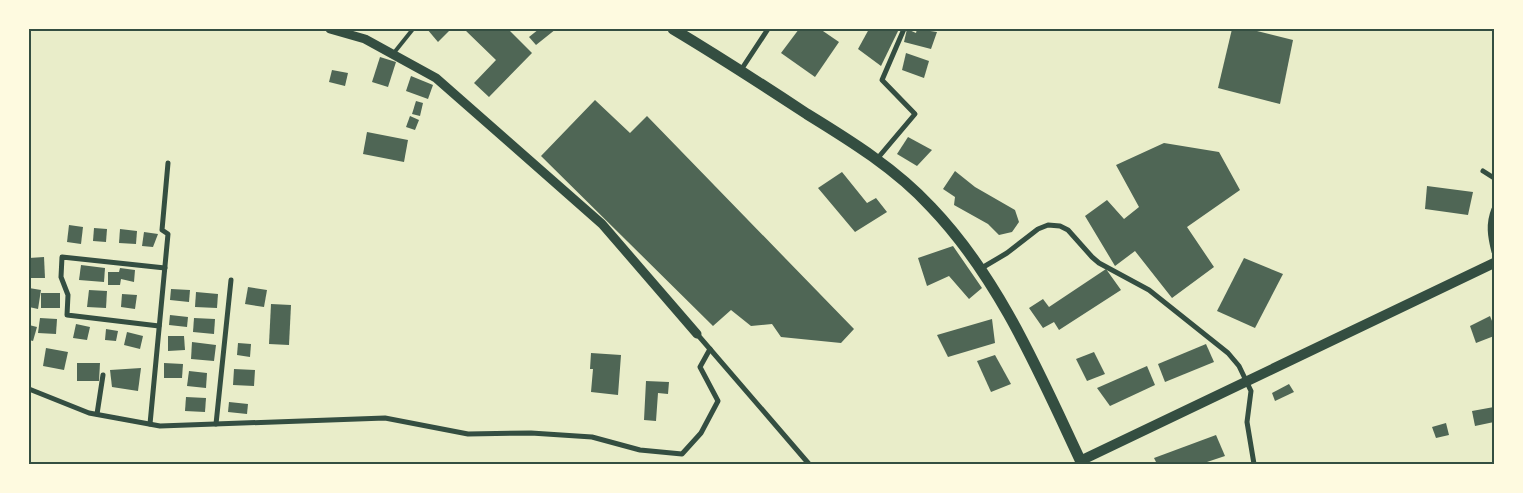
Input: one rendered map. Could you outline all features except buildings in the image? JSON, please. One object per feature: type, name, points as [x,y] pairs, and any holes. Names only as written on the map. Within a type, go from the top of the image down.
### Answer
[{"type":"highway","points":[[672,29],[741,70],[850,141],[892,172],[931,207],[969,253],[994,289],[1025,347],[1081,463]]},
{"type":"main road","points":[[1081,463],[1494,263]]},
{"type":"street","points":[[330,29],[365,39],[436,78],[602,224],[809,464]]},
{"type":"street","points":[[741,70],[768,29]]},
{"type":"street","points":[[876,160],[916,114],[882,80],[904,29]]},
{"type":"street","points":[[150,424],[168,234],[162,230],[168,164]]},
{"type":"street","points":[[1483,171],[1494,178]]},
{"type":"street","points":[[1494,209],[1490,218],[1489,236],[1494,252]]},
{"type":"street","points":[[980,269],[1008,253],[1038,229],[1048,226],[1060,226],[1068,230],[1092,257],[1149,290],[1228,353],[1239,366],[1251,391],[1247,422],[1254,464]]},
{"type":"street","points":[[159,326],[67,315],[68,295],[61,276],[62,257],[165,268]]},
{"type":"street","points":[[216,424],[231,280]]},
{"type":"street","points":[[29,389],[89,413],[160,426],[385,418],[468,434],[530,433],[592,437],[640,450],[682,454],[701,433],[718,401],[700,367],[710,349]]},
{"type":"street","points":[[97,414],[103,375]]},
{"type":"lane","points":[[393,54],[413,29]]}]
